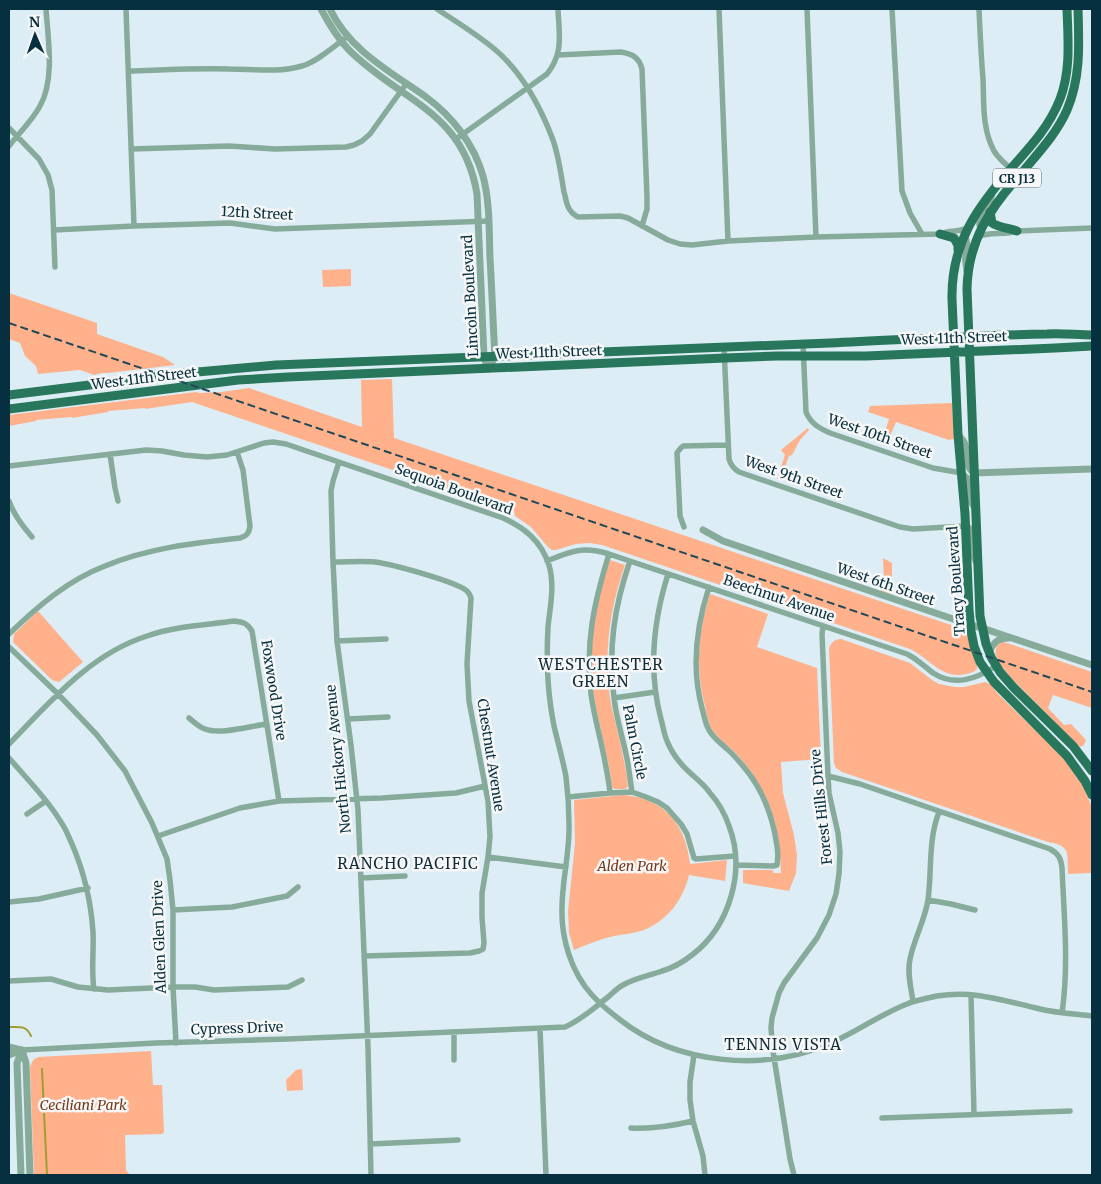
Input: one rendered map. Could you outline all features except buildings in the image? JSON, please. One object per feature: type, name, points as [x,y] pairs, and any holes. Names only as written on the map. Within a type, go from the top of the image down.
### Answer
[{"type":"main road","name":"CR J13","points":[[954,337],[953,277],[962,233],[970,226],[982,203],[1041,134],[1059,100],[1068,62],[1067,9]]},
{"type":"main road","name":"CR J13","points":[[969,352],[967,277],[971,253],[976,239],[984,232],[990,212],[1000,197],[1049,140],[1069,104],[1076,80],[1078,63],[1078,9]]},
{"type":"main road","points":[[990,212],[991,222],[995,226],[1017,231]]},
{"type":"main road","points":[[940,234],[954,238],[958,245],[958,251]]},
{"type":"main road","name":"West 11th Street","points":[[9,395],[245,367],[954,337],[1048,334],[1092,335]]},
{"type":"main road","name":"Tracy Boulevard","points":[[954,337],[970,625],[976,652],[986,672],[998,688],[1067,756],[1085,781],[1092,795]]},
{"type":"main road","name":"West 11th Street","points":[[9,409],[264,378],[725,358],[969,352],[1092,346]]},
{"type":"main road","name":"Tracy Boulevard","points":[[969,352],[980,616],[988,652],[996,666],[1014,688],[1073,746],[1092,771]]},
{"type":"street","points":[[9,146],[35,115],[46,92],[48,58],[46,9]]},
{"type":"street","points":[[126,9],[134,226]]},
{"type":"street","name":"Lincoln Boulevard","points":[[321,9],[331,27],[344,39],[445,112],[463,134],[476,157],[483,176],[489,221],[495,357],[488,369]]},
{"type":"street","name":"Lincoln Boulevard","points":[[330,9],[349,50],[368,67],[422,104],[439,119],[456,139],[468,161],[478,194],[484,357],[488,369]]},
{"type":"street","points":[[439,9],[499,53],[528,88],[554,142],[568,206],[573,214],[578,217],[620,216],[628,218],[668,240],[692,245],[728,241],[816,237],[940,234],[948,231],[962,233],[967,238],[968,244],[965,261],[967,277]]},
{"type":"street","points":[[456,139],[547,74],[554,66],[560,42],[558,9]]},
{"type":"street","points":[[719,9],[728,241]]},
{"type":"street","points":[[807,9],[816,237]]},
{"type":"street","points":[[892,9],[902,191],[910,213],[922,234]]},
{"type":"street","points":[[979,9],[986,131],[995,152],[1019,176]]},
{"type":"street","points":[[129,71],[228,68],[289,69],[312,62],[344,39]]},
{"type":"street","points":[[558,55],[620,52],[629,54],[640,63],[642,69],[647,197],[642,226]]},
{"type":"street","points":[[131,149],[229,146],[275,149],[354,145],[370,134],[406,84]]},
{"type":"street","points":[[9,128],[39,159],[48,174],[52,190],[55,267]]},
{"type":"street","points":[[994,188],[992,199],[979,222],[984,232],[1010,234],[1017,231],[1092,228]]},
{"type":"street","name":"12th Street","points":[[54,230],[230,223],[275,229],[489,221]]},
{"type":"street","name":"West 10th Street","points":[[803,344],[806,412],[813,424],[830,433],[933,468],[962,473]]},
{"type":"street","name":"West 9th Street","points":[[724,347],[729,459],[734,469],[900,527],[913,529],[966,526]]},
{"type":"street","points":[[958,435],[964,441],[969,468],[974,473],[1092,469]]},
{"type":"street","name":"Sequoia Boulevard","points":[[9,466],[146,450],[162,451],[184,456],[207,457],[227,455],[273,442],[286,444],[503,518],[518,525],[532,536],[547,560],[552,585],[547,645],[548,684],[566,776],[570,828],[562,908],[564,935],[574,967],[590,994],[632,1028],[657,1042],[694,1055],[726,1060],[774,1059],[820,1048],[913,1001],[959,994],[994,997],[1036,1008],[1092,1016]]},
{"type":"street","points":[[684,527],[680,516],[678,450],[683,446],[728,445]]},
{"type":"street","points":[[9,634],[56,593],[104,566],[166,548],[246,536],[250,526],[243,470],[237,452]]},
{"type":"street","points":[[110,454],[118,501]]},
{"type":"street","name":"North Hickory Avenue","points":[[339,462],[331,491],[333,562],[337,641],[356,798],[361,878],[368,1036],[371,1175]]},
{"type":"street","points":[[962,473],[968,478],[970,502],[975,509]]},
{"type":"street","points":[[9,501],[19,522],[32,537]]},
{"type":"street","points":[[966,526],[971,530],[972,554],[978,566]]},
{"type":"street","name":"West 6th Street","points":[[703,530],[723,541],[1092,665]]},
{"type":"street","name":"Beechnut Avenue","points":[[547,560],[570,552],[597,550],[907,654],[918,660],[933,673],[945,679],[965,680],[980,676],[996,666]]},
{"type":"street","points":[[609,554],[594,607],[589,662],[594,714],[606,762],[610,793]]},
{"type":"street","name":"Palm Circle","points":[[630,561],[621,586],[614,619],[611,662],[614,698],[627,756],[632,792],[658,802],[674,815],[687,834],[694,858],[736,856]]},
{"type":"street","name":"Chestnut Avenue","points":[[333,562],[374,562],[394,566],[448,582],[466,590],[470,594],[467,664],[469,701],[488,801],[490,837],[482,893],[483,949],[470,953],[364,956]]},
{"type":"street","points":[[600,1003],[631,980],[678,965],[693,954],[708,940],[727,910],[734,882],[736,856],[729,826],[710,792],[684,768],[672,752],[666,740],[655,692],[653,664],[655,630],[668,574]]},
{"type":"street","points":[[709,587],[698,627],[696,658],[697,687],[706,723],[710,732],[744,766],[758,787],[776,836],[777,865],[736,865]]},
{"type":"street","name":"Foxwood Drive","points":[[9,744],[58,694],[87,669],[129,642],[148,635],[181,628],[234,621],[243,622],[252,631],[279,801]]},
{"type":"street","name":"Forest Hills Drive","points":[[794,1175],[774,1059],[771,1028],[779,993],[789,974],[809,950],[825,924],[838,884],[840,842],[829,793],[823,626]]},
{"type":"street","points":[[988,652],[993,643],[998,640],[1012,638]]},
{"type":"street","points":[[337,641],[386,639]]},
{"type":"street","name":"Alden Glen Drive","points":[[9,647],[97,735],[126,772],[158,836],[167,859],[173,910],[172,987],[176,1043]]},
{"type":"street","points":[[614,698],[655,692]]},
{"type":"street","points":[[348,720],[388,717]]},
{"type":"street","points":[[189,718],[207,730],[219,732],[267,724]]},
{"type":"street","points":[[9,758],[46,801],[64,827],[79,860],[88,888],[93,932],[94,956],[92,978],[94,989]]},
{"type":"street","points":[[828,776],[860,784],[1050,849],[1058,854],[1062,868],[1066,968],[1062,1013]]},
{"type":"street","points":[[158,836],[240,808],[279,801],[456,793],[485,786]]},
{"type":"street","points":[[568,797],[632,792]]},
{"type":"street","points":[[27,814],[46,801]]},
{"type":"street","points":[[913,1001],[909,961],[928,900],[932,836],[934,823],[939,812]]},
{"type":"street","points":[[488,857],[566,867]]},
{"type":"street","points":[[361,878],[405,876]]},
{"type":"street","points":[[173,910],[232,906],[287,896],[298,887]]},
{"type":"street","points":[[9,902],[39,899],[88,888]]},
{"type":"street","points":[[928,900],[975,910]]},
{"type":"street","points":[[9,981],[51,980],[78,987],[108,990],[172,987],[195,987],[214,990],[288,988],[302,980]]},
{"type":"street","points":[[971,995],[974,1114]]},
{"type":"street","name":"Cypress Drive","points":[[9,1047],[22,1050],[540,1029],[565,1027],[577,1022],[600,1003]]},
{"type":"street","points":[[540,1029],[546,1175]]},
{"type":"street","points":[[454,1033],[454,1060]]},
{"type":"street","points":[[22,1050],[17,1063],[22,1175]]},
{"type":"street","points":[[22,1050],[26,1063],[30,1175]]},
{"type":"street","name":"Cypress Drive","points":[[9,1055],[22,1050]]},
{"type":"street","points":[[694,1055],[690,1082],[690,1100],[692,1121],[703,1156],[705,1175]]},
{"type":"street","points":[[882,1118],[1070,1111]]},
{"type":"street","points":[[631,1128],[674,1126],[692,1121]]},
{"type":"street","points":[[370,1144],[458,1140]]},
{"type":"green space","points":[[351,269],[351,286],[323,287],[322,270]]},
{"type":"green space","points":[[9,293],[97,323],[97,334],[163,357],[175,365],[94,375],[80,370],[38,374],[36,366],[25,356],[20,343],[9,339]]},
{"type":"green space","points":[[392,379],[394,438],[960,628],[966,631],[977,669],[966,674],[950,674],[910,649],[602,545],[590,543],[576,544],[552,550],[531,527],[515,516],[514,511],[192,402],[145,409],[108,411],[72,418],[36,420],[9,426],[9,415],[196,392],[221,392],[249,388],[362,427],[361,380]]},
{"type":"green space","points":[[952,403],[954,439],[949,440],[896,422],[886,446],[881,444],[889,419],[868,412],[870,406]]},
{"type":"green space","points":[[808,428],[809,430],[800,440],[792,455],[789,456],[780,480],[777,479],[785,455],[781,450]]},
{"type":"green space","points":[[883,558],[892,563],[892,588],[890,594],[881,591],[884,580]]},
{"type":"green space","points":[[610,560],[625,565],[611,616],[608,669],[611,704],[627,778],[628,786],[625,789],[614,789],[612,787],[596,708],[593,681],[592,652],[594,624],[599,597]]},
{"type":"green space","points":[[710,594],[768,614],[757,647],[817,668],[821,759],[781,762],[783,793],[797,855],[796,873],[789,891],[743,883],[743,870],[772,870],[774,873],[781,873],[779,840],[772,812],[759,785],[740,758],[714,732],[707,717],[700,678],[699,650]]},
{"type":"green space","points":[[38,611],[83,662],[59,682],[52,680],[13,642],[14,634]]},
{"type":"green space","points":[[841,639],[910,663],[939,684],[964,687],[985,682],[990,684],[1063,757],[1083,786],[1092,807],[1092,873],[1068,874],[1067,852],[1061,846],[842,772],[836,768],[834,763],[829,649],[833,642]]},
{"type":"green space","points":[[1002,642],[1092,672],[1092,708],[1053,695],[1048,708],[1064,725],[1071,724],[1086,740],[1084,745],[1080,747],[1012,679],[999,663],[995,653],[997,646]]},
{"type":"green space","name":"Alden Park","points":[[622,795],[649,801],[670,815],[678,825],[683,837],[688,850],[690,864],[727,860],[725,881],[689,875],[678,901],[667,915],[653,926],[644,930],[614,936],[574,950],[569,933],[568,911],[575,843],[574,800]]},
{"type":"green space","name":"Ceciliani Park","points":[[151,1051],[153,1085],[162,1085],[164,1132],[162,1134],[125,1135],[126,1170],[130,1175],[34,1175],[30,1067],[33,1060],[38,1057]]},
{"type":"green space","points":[[302,1069],[303,1090],[287,1091],[286,1080],[296,1070]]},
{"type":"waterway","points":[[9,1027],[25,1028],[31,1036]]},
{"type":"waterway","points":[[42,1069],[47,1175]]},
{"type":"railway","points":[[9,323],[1092,692]]},
{"type":"district","name":"WESTCHESTER GREEN","points":[[601,672]]},
{"type":"district","name":"RANCHO PACIFIC","points":[[408,863]]},
{"type":"district","name":"TENNIS VISTA","points":[[783,1044]]}]
